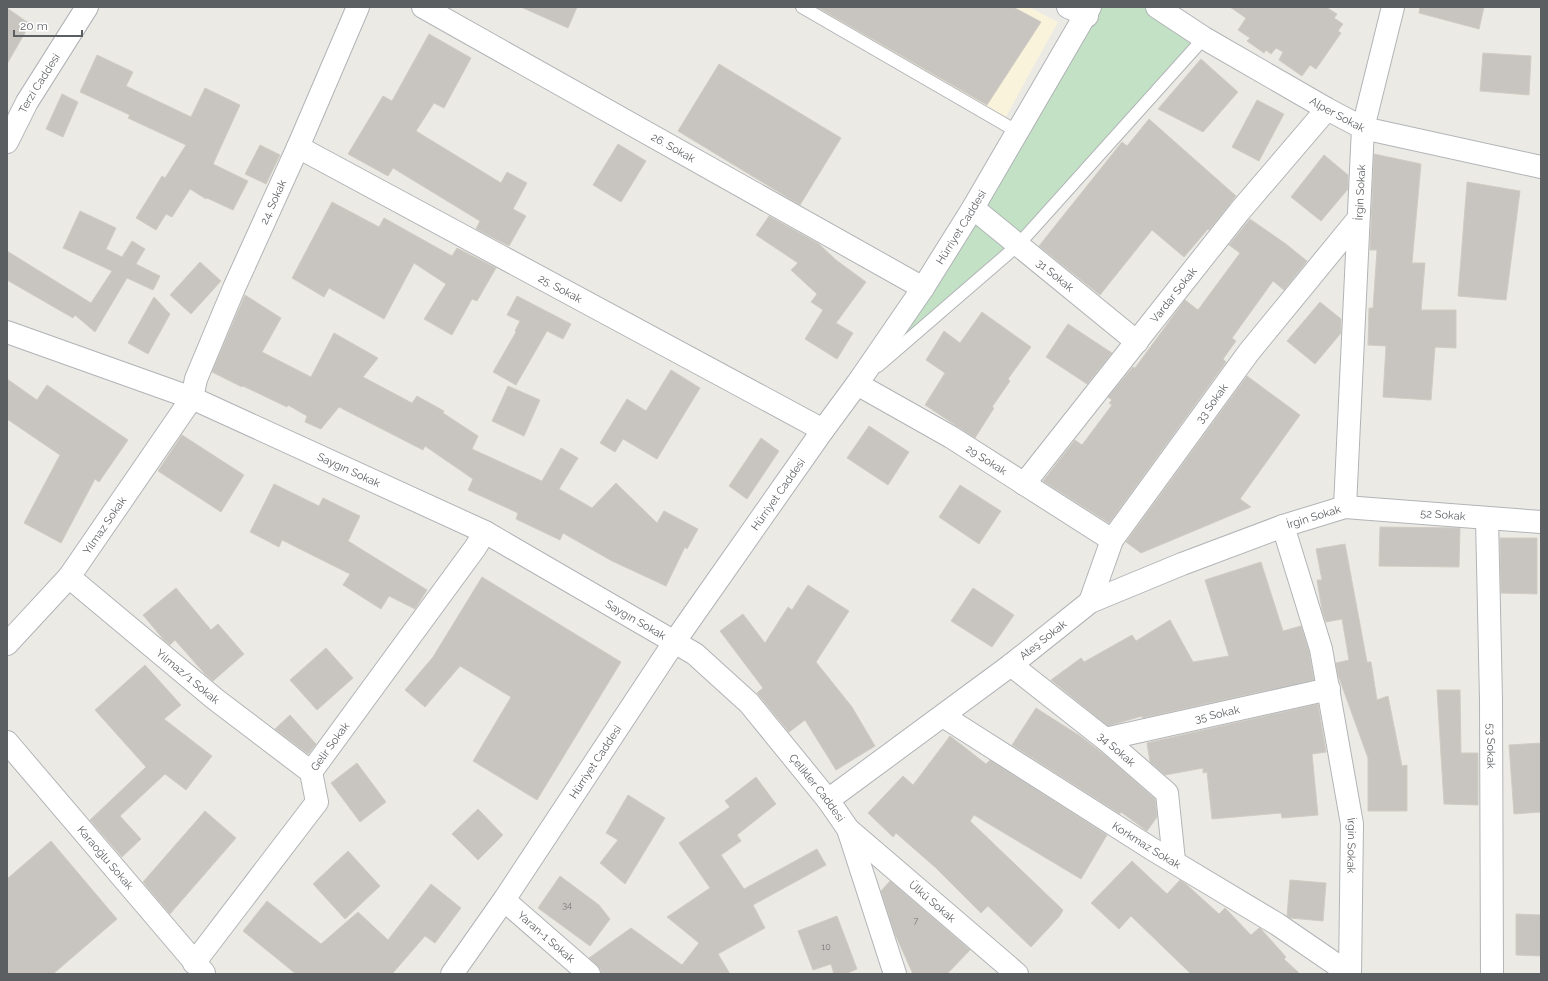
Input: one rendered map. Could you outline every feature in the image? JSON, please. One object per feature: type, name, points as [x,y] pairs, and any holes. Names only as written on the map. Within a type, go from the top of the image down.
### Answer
[{"type":"street","name":"Terzi Caddesi","points":[[7,142],[27,102],[87,7]]},
{"type":"street","name":"24. Sokak","points":[[192,398],[196,379],[234,288],[298,147],[358,7]]},
{"type":"street","name":"26. Sokak","points":[[423,7],[922,288]]},
{"type":"street","name":"Alper Sokak","points":[[1156,7],[1204,38],[1363,128],[1541,166]]},
{"type":"street","name":"İrgin Sokak","points":[[1351,974],[1352,824],[1322,649],[1283,526],[1345,507],[1363,128],[1393,7]]},
{"type":"street","name":"Hürriyet Caddesi","points":[[452,974],[504,900],[675,641],[857,384],[922,288],[974,208],[1018,132],[1083,11]]},
{"type":"street","name":"Vardar Sokak","points":[[1024,484],[1239,212],[1327,109]]},
{"type":"street","name":"25. Sokak","points":[[298,147],[824,430]]},
{"type":"street","name":"31 Sokak","points":[[974,208],[1137,342]]},
{"type":"street","name":"33 Sokak","points":[[1090,602],[1112,540],[1249,352],[1358,220]]},
{"type":"street","name":"Saygın Sokak","points":[[7,332],[192,398],[485,532],[675,641]]},
{"type":"street","name":"29 Sokak","points":[[857,384],[951,437],[1112,540]]},
{"type":"street","name":"Yılmaz Sokak","points":[[7,644],[69,577],[192,398]]},
{"type":"street","name":"52 Sokak","points":[[1345,507],[1541,522]]},
{"type":"street","name":"53 Sokak","points":[[1487,518],[1491,700],[1492,974]]},
{"type":"street","name":"Ateş Sokak","points":[[828,800],[1011,665],[1090,602],[1182,564],[1283,526]]},
{"type":"street","name":"Gelir Sokak","points":[[199,968],[317,802],[311,772],[470,555],[485,532]]},
{"type":"street","name":"Yılmaz/1 Sokak","points":[[69,577],[215,699],[311,772]]},
{"type":"street","name":"Çelikler Caddesi","points":[[675,641],[695,654],[749,703],[828,800],[848,829],[895,974]]},
{"type":"street","name":"34 Sokak","points":[[1011,665],[1105,739],[1167,793],[1174,861]]},
{"type":"street","name":"35 Sokak","points":[[1105,739],[1329,689]]},
{"type":"street","name":"Korkmaz Sokak","points":[[943,716],[1152,849],[1277,924],[1351,974]]},
{"type":"street","name":"Karaoğlu Sokak","points":[[7,742],[199,968]]},
{"type":"street","name":"Ülkü Sokak","points":[[848,829],[1017,974]]},
{"type":"street","name":"Yaran-1 Sokak","points":[[504,900],[589,974]]},
{"type":"lane","points":[[802,7],[1018,132]]},
{"type":"lane","points":[[857,384],[1018,245],[1204,38]]},
{"type":"shaded area","points":[[805,7],[1029,7],[1058,22],[1003,122]]},
{"type":"green space","points":[[1090,7],[1157,7],[1204,38],[1018,245],[857,384]]},
{"type":"building","points":[[521,7],[577,7],[568,28]]},
{"type":"building","points":[[817,7],[1013,7],[1041,22],[987,105]]},
{"type":"building","points":[[1230,7],[1326,7],[1337,14],[1334,18],[1343,24],[1338,31],[1341,33],[1316,69],[1310,65],[1302,76],[1279,60],[1283,52],[1276,48],[1271,54],[1266,50],[1264,53],[1247,41],[1250,38],[1238,30],[1246,18]]},
{"type":"building","points":[[1420,7],[1484,7],[1479,29],[1419,13]]},
{"type":"building","points":[[7,8],[30,24],[7,64]]},
{"type":"building","points":[[429,34],[471,58],[444,108],[434,103],[416,131],[501,183],[507,172],[527,183],[513,209],[526,216],[509,246],[476,229],[480,221],[393,168],[388,176],[348,154],[383,96],[392,101]]},
{"type":"building","points":[[1483,53],[1531,56],[1529,95],[1480,91]]},
{"type":"building","points":[[97,55],[133,72],[126,86],[191,117],[205,88],[240,105],[213,164],[248,181],[233,210],[207,198],[206,199],[190,189],[172,217],[166,214],[156,230],[136,218],[162,176],[165,178],[186,145],[128,118],[130,115],[80,92]]},
{"type":"building","points":[[1201,59],[1238,92],[1203,132],[1158,109]]},
{"type":"building","points":[[719,64],[841,138],[800,205],[678,131]]},
{"type":"building","points":[[62,94],[78,102],[63,137],[46,129]]},
{"type":"building","points":[[1257,100],[1284,114],[1259,161],[1232,147]]},
{"type":"building","points":[[1149,119],[1236,196],[1209,230],[1208,229],[1184,257],[1152,230],[1100,295],[1039,246],[1122,142],[1127,146]]},
{"type":"building","points":[[618,144],[646,161],[621,202],[593,185]]},
{"type":"building","points":[[260,145],[280,155],[266,184],[245,174]]},
{"type":"building","points":[[1374,154],[1421,164],[1412,263],[1425,263],[1421,310],[1456,310],[1456,348],[1435,347],[1431,400],[1383,397],[1386,346],[1368,345],[1369,308],[1373,308],[1377,250],[1370,250]]},
{"type":"building","points":[[1324,155],[1348,175],[1348,189],[1321,221],[1291,197]]},
{"type":"building","points":[[1467,182],[1520,191],[1506,300],[1458,296]]},
{"type":"building","points":[[332,202],[379,227],[384,218],[452,256],[457,248],[496,268],[477,301],[472,299],[452,335],[424,319],[446,284],[414,263],[384,319],[329,288],[324,297],[292,278]]},
{"type":"building","points":[[80,211],[116,228],[106,249],[122,257],[132,241],[145,249],[136,264],[160,276],[153,290],[127,278],[95,332],[75,315],[73,318],[7,280],[7,251],[91,303],[112,271],[63,248]]},
{"type":"building","points":[[769,216],[819,244],[836,260],[866,282],[836,323],[853,333],[837,359],[805,339],[823,310],[811,302],[817,294],[791,270],[798,263],[756,235]]},
{"type":"building","points":[[1250,219],[1286,244],[1307,261],[1284,290],[1273,281],[1232,338],[1236,341],[1223,359],[1226,362],[1109,523],[1043,481],[1075,440],[1082,445],[1112,405],[1109,403],[1112,400],[1108,397],[1133,367],[1135,368],[1185,300],[1198,310],[1240,253],[1229,245]]},
{"type":"building","points":[[200,262],[221,281],[191,314],[170,295]]},
{"type":"building","points":[[245,295],[281,318],[262,352],[311,377],[334,333],[378,358],[363,377],[412,403],[417,396],[444,411],[443,413],[478,436],[472,449],[542,481],[561,448],[578,458],[559,489],[592,508],[616,483],[657,523],[664,511],[698,529],[687,549],[685,547],[666,586],[612,561],[563,533],[560,540],[516,519],[518,513],[468,490],[473,479],[425,446],[423,450],[339,407],[321,429],[305,422],[307,416],[288,405],[287,407],[212,372]]},
{"type":"building","points":[[517,296],[571,324],[563,339],[547,331],[516,385],[493,372],[516,332],[515,331],[520,321],[507,315]]},
{"type":"building","points":[[154,297],[170,314],[148,354],[128,343]]},
{"type":"building","points":[[1320,302],[1341,319],[1341,333],[1315,364],[1287,341]]},
{"type":"building","points":[[982,312],[1031,347],[1008,379],[1010,381],[992,407],[994,408],[975,438],[925,405],[945,373],[926,360],[944,331],[960,343]]},
{"type":"building","points":[[1068,324],[1112,353],[1087,384],[1046,357]]},
{"type":"building","points":[[671,370],[700,388],[657,459],[623,439],[615,452],[600,443],[627,399],[646,411]]},
{"type":"building","points":[[1247,376],[1300,415],[1240,499],[1251,507],[1141,553],[1126,542]]},
{"type":"building","points":[[7,379],[37,400],[47,385],[128,440],[99,482],[95,479],[61,543],[24,523],[60,455],[7,419]]},
{"type":"building","points":[[508,386],[540,400],[524,436],[492,421]]},
{"type":"building","points":[[869,426],[909,452],[888,485],[847,458]]},
{"type":"building","points":[[182,435],[244,475],[221,512],[158,471]]},
{"type":"building","points":[[761,438],[779,451],[747,499],[729,486]]},
{"type":"building","points":[[274,484],[319,506],[323,498],[360,516],[348,541],[427,590],[415,609],[389,596],[381,609],[343,585],[350,574],[282,540],[279,547],[250,532]]},
{"type":"building","points":[[960,485],[1001,511],[979,544],[939,517]]},
{"type":"building","points":[[1380,527],[1460,528],[1459,567],[1379,566]]},
{"type":"building","points":[[1500,538],[1537,538],[1537,594],[1501,593]]},
{"type":"building","points":[[1345,544],[1367,662],[1371,662],[1377,700],[1388,696],[1402,766],[1407,765],[1407,811],[1368,811],[1368,758],[1338,675],[1336,663],[1349,660],[1342,619],[1326,622],[1322,610],[1317,580],[1322,580],[1316,549]]},
{"type":"building","points":[[1261,562],[1283,631],[1301,626],[1309,652],[1314,680],[1142,718],[1142,716],[1108,726],[1051,680],[1081,658],[1084,662],[1132,635],[1136,641],[1170,620],[1193,662],[1229,656],[1205,580]]},
{"type":"building","points":[[482,577],[621,662],[537,800],[473,761],[511,697],[460,666],[425,707],[405,690],[433,657]]},
{"type":"building","points":[[808,585],[849,611],[816,662],[852,707],[875,746],[836,770],[805,720],[789,732],[757,693],[763,688],[720,631],[743,614],[765,643],[788,607],[792,610]]},
{"type":"building","points":[[176,588],[211,630],[218,624],[244,654],[213,681],[175,640],[170,645],[164,640],[143,615]]},
{"type":"building","points":[[973,588],[1014,615],[992,647],[951,621]]},
{"type":"building","points":[[326,648],[353,678],[317,710],[290,680]]},
{"type":"building","points":[[145,665],[181,705],[164,719],[212,756],[186,790],[165,774],[120,816],[141,839],[122,857],[90,820],[146,767],[95,710]]},
{"type":"building","points":[[1437,690],[1460,690],[1461,753],[1478,753],[1478,805],[1444,804]]},
{"type":"building","points":[[1318,704],[1326,752],[1312,754],[1318,815],[1282,818],[1281,813],[1212,819],[1207,772],[1203,773],[1203,768],[1165,775],[1150,762],[1147,743]]},
{"type":"building","points":[[1036,708],[1080,736],[1106,756],[1155,799],[1157,817],[1147,831],[1121,812],[1120,814],[1012,745]]},
{"type":"building","points":[[290,715],[316,744],[308,754],[275,729]]},
{"type":"building","points":[[950,736],[986,764],[990,760],[1107,835],[1081,879],[974,815],[970,821],[1063,910],[1059,917],[1031,947],[988,906],[981,913],[936,868],[896,833],[893,837],[868,813],[903,776],[913,785]]},
{"type":"building","points":[[1541,743],[1541,812],[1514,814],[1509,745]]},
{"type":"building","points":[[357,763],[386,802],[360,822],[331,783]]},
{"type":"building","points":[[756,777],[776,804],[737,835],[741,841],[721,855],[744,889],[817,849],[826,865],[753,905],[765,928],[718,954],[730,974],[601,974],[601,970],[589,958],[631,928],[682,965],[699,943],[667,917],[710,888],[679,843],[730,807],[725,801]]},
{"type":"building","points":[[628,795],[665,818],[625,884],[600,863],[618,840],[606,833]]},
{"type":"building","points":[[478,809],[503,835],[478,860],[452,834]]},
{"type":"building","points":[[205,811],[236,838],[170,914],[143,882]]},
{"type":"building","points":[[51,841],[117,919],[53,974],[7,974],[7,879]]},
{"type":"building","points":[[348,851],[380,886],[345,919],[313,884]]},
{"type":"building","points":[[1132,861],[1167,894],[1180,880],[1219,914],[1225,908],[1251,935],[1259,928],[1261,929],[1286,957],[1284,959],[1300,974],[1191,974],[1131,916],[1119,929],[1091,903]]},
{"type":"building","points":[[560,876],[599,905],[610,919],[590,946],[538,908]]},
{"type":"building","points":[[1290,880],[1326,883],[1323,921],[1290,918],[1287,916]]},
{"type":"building","points":[[890,881],[970,950],[947,974],[913,974],[895,934],[881,891]]},
{"type":"building","points":[[431,884],[461,908],[435,943],[425,936],[392,974],[296,974],[243,931],[267,901],[321,944],[358,912],[388,940]]},
{"type":"building","points":[[1516,914],[1541,915],[1541,956],[1516,955]]},
{"type":"building","points":[[837,916],[857,969],[845,974],[834,974],[831,964],[813,970],[798,931]]}]
